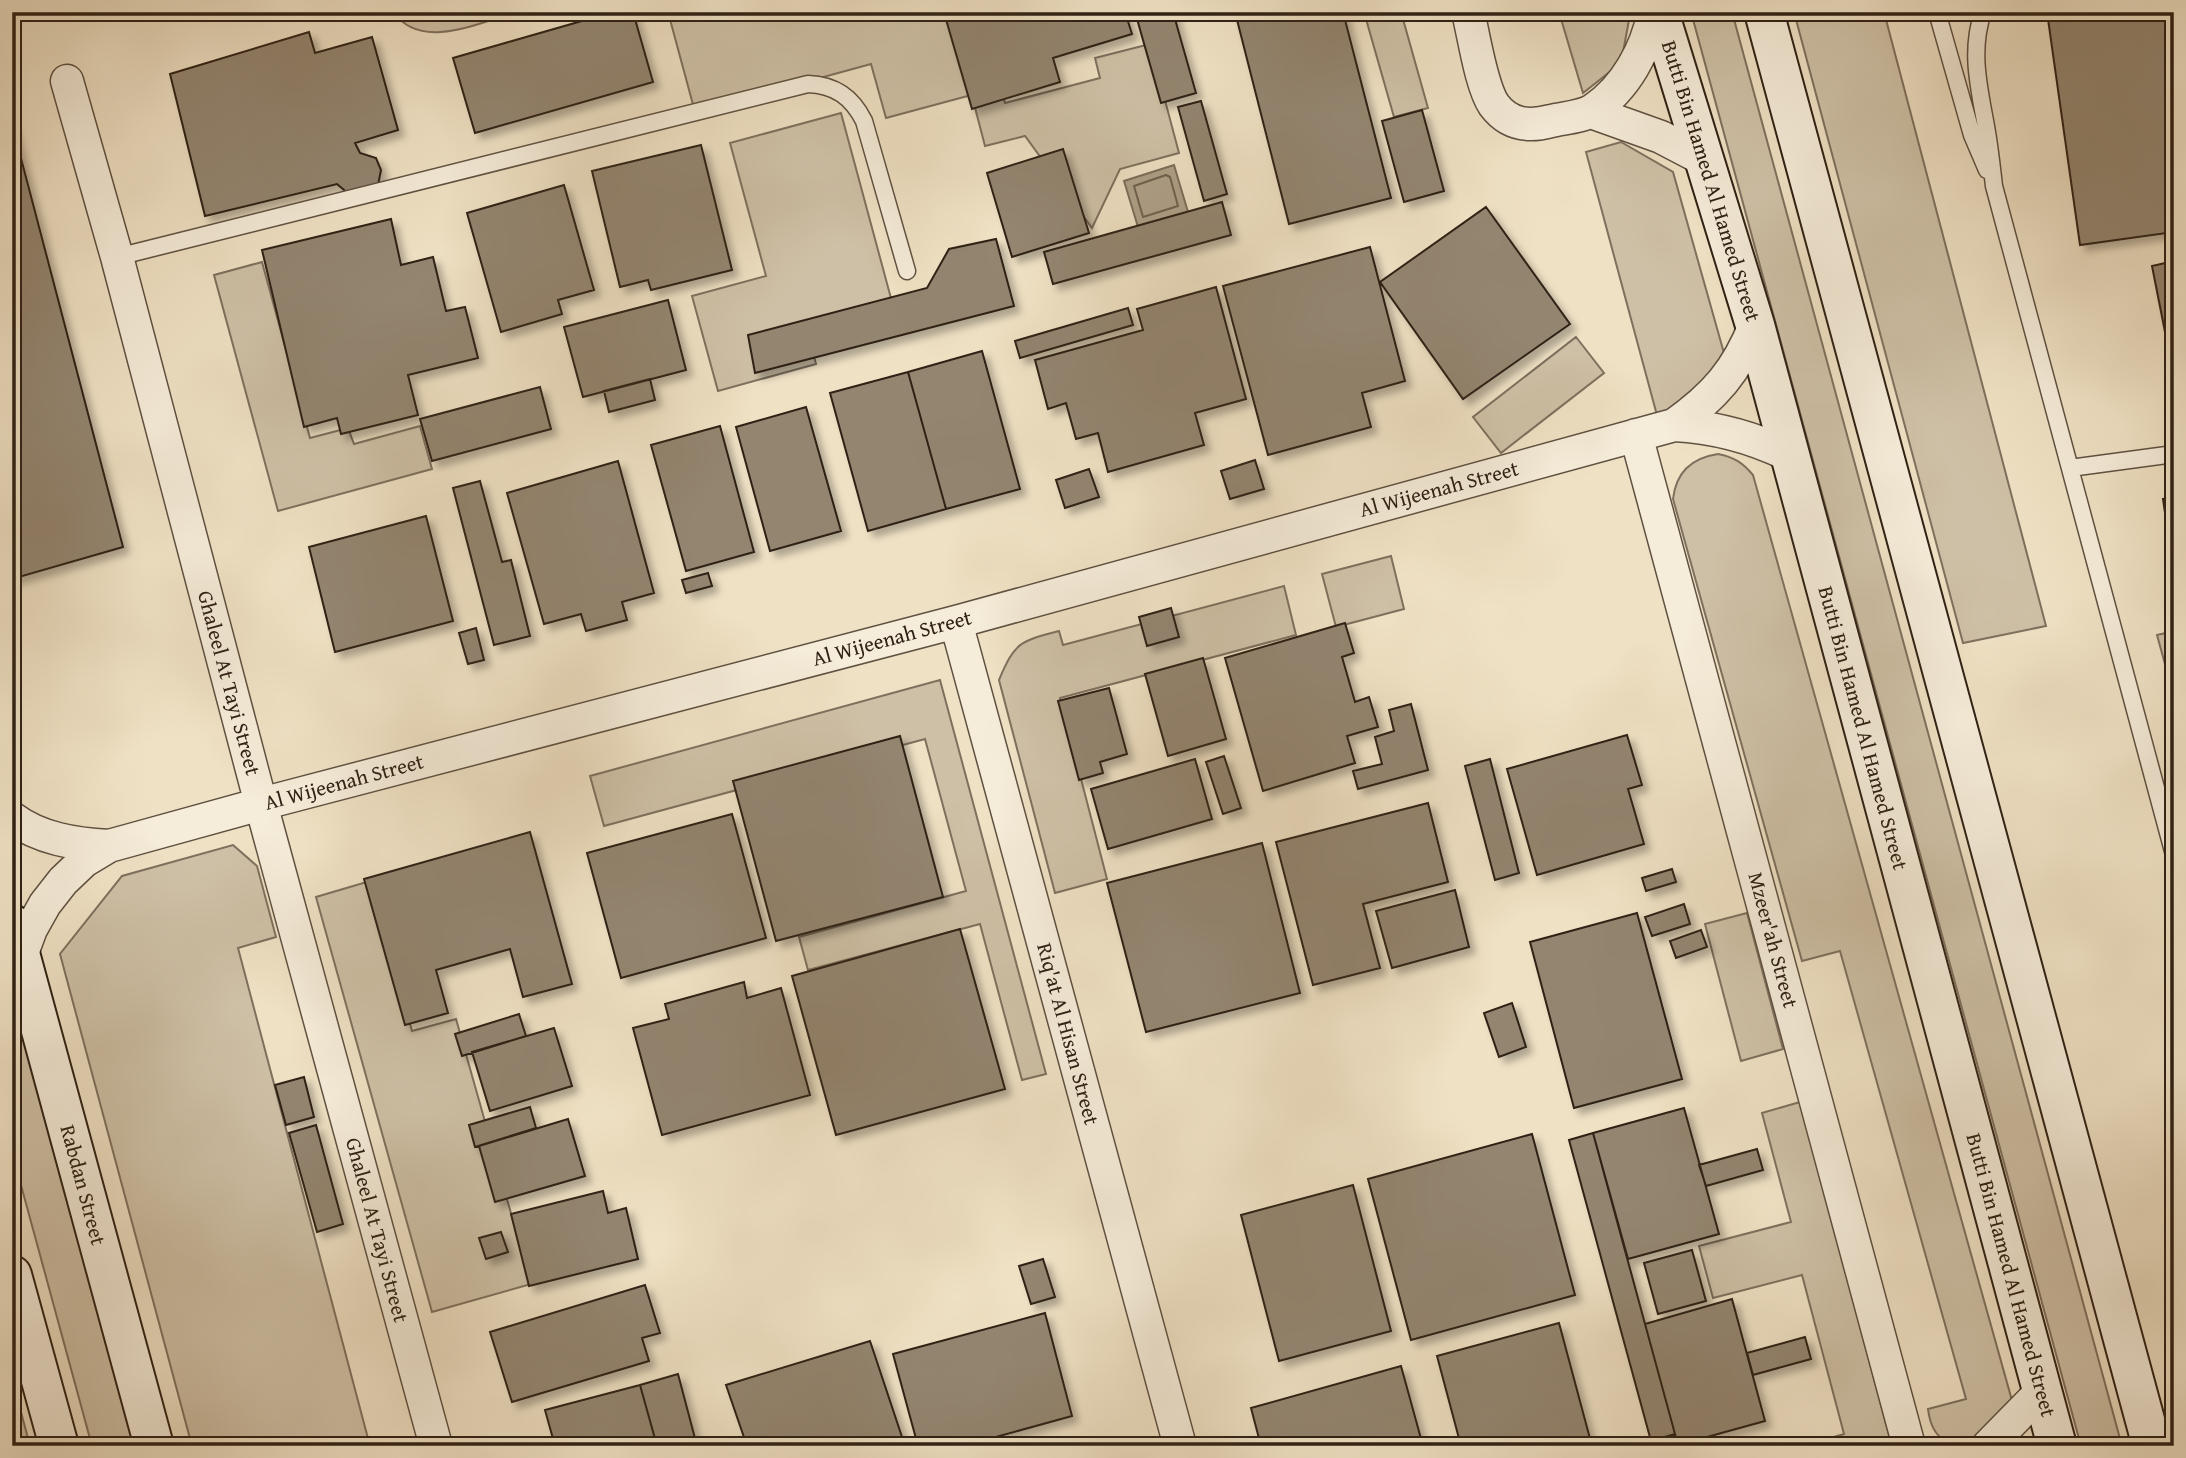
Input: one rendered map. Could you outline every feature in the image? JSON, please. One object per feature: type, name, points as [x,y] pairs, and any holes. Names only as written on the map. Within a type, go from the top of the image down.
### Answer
[{"type":"street","points":[[1468,12],[1488,94],[1495,107],[1519,124],[1534,126],[1591,111],[1611,95],[1628,76],[1641,54],[1657,12]]},
{"type":"street","name":"Butti Bin Hamed Al Hamed Street","points":[[1657,12],[1755,325],[2057,1446]]},
{"type":"street","points":[[1764,12],[2152,1446]]},
{"type":"street","name":"Ghaleel At Tayi Street","points":[[67,81],[117,257],[261,804],[436,1446]]},
{"type":"street","points":[[1591,111],[1661,137],[1705,160]]},
{"type":"street","name":"Al Wijeenah Street","points":[[1674,425],[1716,392],[1732,372],[1755,325]]},
{"type":"street","name":"Al Wijeenah Street","points":[[17,940],[31,929],[45,904],[84,861],[108,846],[261,804],[956,622],[1674,425],[1722,430],[1768,444],[1789,455]]},
{"type":"street","name":"Mzeer'ah Street","points":[[1636,435],[1909,1446]]},
{"type":"street","name":"Riq'at Al Hisan Street","points":[[956,622],[1180,1446]]},
{"type":"street","name":"Al Wijeenah Street","points":[[12,818],[46,836],[77,844],[108,846]]},
{"type":"street","name":"Rabdan Street","points":[[17,940],[154,1446]]},
{"type":"street","points":[[12,1275],[21,1330],[59,1446]]},
{"type":"street","points":[[1988,1446],[2043,1390]]},
{"type":"lane","points":[[1937,12],[1972,135],[1994,186]]},
{"type":"lane","points":[[1983,12],[1975,53],[1977,82],[1994,186],[2174,855]]},
{"type":"lane","points":[[117,257],[808,84],[834,88],[857,108],[864,121],[907,271]]},
{"type":"lane","points":[[2070,468],[2174,454]]},
{"type":"shaded area","points":[[394,12],[516,12],[469,27],[435,32],[419,30],[405,24]]},
{"type":"shaded area","points":[[668,12],[981,12],[1001,87],[886,118],[871,64],[695,112]]},
{"type":"shaded area","points":[[1364,12],[1401,12],[1428,108],[1394,117]]},
{"type":"shaded area","points":[[1559,12],[1627,12],[1629,20],[1621,63],[1583,93]]},
{"type":"shaded area","points":[[1691,12],[1732,12],[2122,1446],[2081,1446]]},
{"type":"shaded area","points":[[1794,12],[1884,12],[2046,626],[1963,643]]},
{"type":"shaded area","points":[[1150,44],[1179,153],[1120,169],[1092,228],[1025,136],[985,146],[973,100],[1002,93],[1005,103],[1100,78],[1095,58]]},
{"type":"shaded area","points":[[841,113],[892,302],[806,326],[816,364],[718,391],[692,296],[766,276],[730,143]]},
{"type":"shaded area","points":[[1621,142],[1673,172],[1731,378],[1658,419],[1586,152]]},
{"type":"shaded area","points":[[262,262],[310,438],[348,428],[354,444],[420,426],[432,469],[278,511],[214,275]]},
{"type":"shaded area","points":[[1576,337],[1604,373],[1501,453],[1473,417]]},
{"type":"shaded area","points":[[1718,454],[1738,461],[1753,475],[2011,1397],[2011,1412],[1980,1446],[1960,1445],[1945,1440],[1939,1436],[1930,1420],[1928,1409],[1966,1399],[1840,951],[1802,961],[1673,499],[1677,481],[1686,468],[1700,459]]},
{"type":"shaded area","points":[[1391,556],[1404,609],[1336,627],[1322,574]]},
{"type":"shaded area","points":[[1284,586],[1296,635],[1060,698],[1107,879],[1055,893],[999,680],[1015,650],[1027,641],[1059,631],[1063,645]]},
{"type":"shaded area","points":[[2174,631],[2174,697],[2157,635]]},
{"type":"shaded area","points":[[940,680],[1046,1074],[1022,1080],[980,924],[808,970],[799,937],[966,891],[925,739],[604,826],[590,776]]},
{"type":"shaded area","points":[[233,845],[257,866],[276,937],[238,948],[370,1446],[192,1446],[60,954],[122,876]]},
{"type":"shaded area","points":[[370,881],[412,1031],[456,1019],[531,1284],[432,1312],[316,897]]},
{"type":"shaded area","points":[[1747,913],[1783,1049],[1741,1061],[1705,924]]},
{"type":"shaded area","points":[[12,991],[135,1446],[92,1446],[12,1152]]},
{"type":"shaded area","points":[[1800,1102],[1892,1446],[1803,1446],[1844,1434],[1802,1275],[1713,1298],[1699,1246],[1791,1222],[1762,1113]]},
{"type":"shaded area","points":[[12,1378],[30,1446],[12,1446]]},
{"type":"water","points":[[1174,165],[1188,212],[1138,227],[1124,181]]},
{"type":"building","points":[[613,12],[633,12],[653,82],[475,133],[453,58]]},
{"type":"building","points":[[959,12],[1125,12],[1132,34],[1053,58],[1060,82],[972,109],[945,16]]},
{"type":"building","points":[[1135,12],[1173,12],[1196,93],[1161,103]]},
{"type":"building","points":[[1235,12],[1343,12],[1391,198],[1289,224]]},
{"type":"building","points":[[2099,12],[2174,12],[2174,232],[2080,245],[2048,19]]},
{"type":"building","points":[[309,32],[315,53],[372,37],[398,130],[355,143],[360,153],[376,158],[381,170],[378,185],[350,195],[337,184],[205,216],[170,74]]},
{"type":"building","points":[[1201,101],[1227,194],[1204,201],[1178,107]]},
{"type":"building","points":[[1422,110],[1444,191],[1404,202],[1382,121]]},
{"type":"building","points":[[12,124],[123,547],[12,579]]},
{"type":"building","points":[[701,145],[732,270],[651,290],[648,280],[620,287],[592,171]]},
{"type":"building","points":[[1063,149],[1089,233],[1012,257],[987,173]]},
{"type":"building","points":[[564,185],[594,290],[558,300],[562,314],[501,332],[467,213]]},
{"type":"building","points":[[1222,202],[1231,235],[1053,284],[1044,252]]},
{"type":"building","points":[[1486,207],[1570,324],[1463,399],[1380,282]]},
{"type":"building","points":[[391,219],[401,265],[433,257],[446,311],[465,307],[478,358],[408,375],[418,415],[341,434],[337,418],[304,427],[262,250]]},
{"type":"building","points":[[996,239],[1014,306],[755,373],[748,335],[927,288],[949,249]]},
{"type":"building","points":[[1370,247],[1405,381],[1362,393],[1371,427],[1268,455],[1223,286]]},
{"type":"building","points":[[2174,261],[2174,330],[2165,332],[2152,266]]},
{"type":"building","points":[[1216,287],[1246,399],[1195,413],[1204,445],[1108,472],[1098,433],[1076,439],[1066,403],[1048,409],[1035,360],[1143,330],[1137,309]]},
{"type":"building","points":[[668,300],[686,370],[583,397],[564,327]]},
{"type":"building","points":[[1128,308],[1133,325],[1020,358],[1015,341]]},
{"type":"building","points":[[982,351],[1020,489],[946,509],[908,372]]},
{"type":"building","points":[[908,372],[946,509],[868,531],[830,393]]},
{"type":"building","points":[[650,379],[655,400],[609,412],[604,391]]},
{"type":"building","points":[[540,387],[551,429],[432,461],[420,419]]},
{"type":"building","points":[[806,407],[841,531],[770,551],[736,427]]},
{"type":"building","points":[[720,426],[754,552],[686,571],[651,445]]},
{"type":"building","points":[[1255,460],[1264,489],[1230,499],[1221,471]]},
{"type":"building","points":[[618,461],[654,593],[622,602],[627,620],[586,631],[581,614],[544,624],[507,493]]},
{"type":"building","points":[[1089,469],[1099,497],[1065,508],[1056,480]]},
{"type":"building","points":[[480,481],[502,562],[511,560],[530,636],[494,645],[453,488]]},
{"type":"building","points":[[2174,498],[2174,575],[2163,499]]},
{"type":"building","points":[[426,516],[453,621],[335,652],[309,547]]},
{"type":"building","points":[[708,573],[712,586],[686,593],[682,580]]},
{"type":"building","points":[[1171,608],[1179,637],[1147,646],[1139,617]]},
{"type":"building","points":[[1345,623],[1354,653],[1342,657],[1355,702],[1369,697],[1378,727],[1347,736],[1355,763],[1263,791],[1225,658]]},
{"type":"building","points":[[476,628],[484,660],[468,664],[459,633]]},
{"type":"building","points":[[1203,658],[1226,739],[1168,756],[1145,674]]},
{"type":"building","points":[[1109,688],[1127,754],[1100,762],[1103,773],[1079,780],[1058,701]]},
{"type":"building","points":[[1411,704],[1428,770],[1358,789],[1353,771],[1382,764],[1375,737],[1394,731],[1389,710]]},
{"type":"building","points":[[1627,735],[1642,785],[1628,789],[1644,844],[1537,875],[1507,769]]},
{"type":"building","points":[[900,736],[943,897],[776,941],[733,781]]},
{"type":"building","points":[[1224,756],[1241,808],[1223,814],[1206,762]]},
{"type":"building","points":[[1195,759],[1212,819],[1108,849],[1091,789]]},
{"type":"building","points":[[1490,759],[1519,873],[1495,880],[1465,766]]},
{"type":"building","points":[[1428,803],[1448,882],[1363,904],[1380,968],[1313,985],[1276,842]]},
{"type":"building","points":[[732,814],[766,938],[621,978],[587,853]]},
{"type":"building","points":[[530,832],[572,984],[523,997],[510,949],[436,970],[448,1013],[405,1025],[364,879]]},
{"type":"building","points":[[1262,843],[1300,993],[1146,1032],[1107,883]]},
{"type":"building","points":[[1672,869],[1676,882],[1646,891],[1642,878]]},
{"type":"building","points":[[1455,890],[1469,947],[1392,968],[1376,911]]},
{"type":"building","points":[[1684,904],[1690,924],[1652,936],[1645,917]]},
{"type":"building","points":[[1637,913],[1682,1079],[1574,1108],[1530,942]]},
{"type":"building","points":[[960,929],[1005,1089],[836,1135],[792,976]]},
{"type":"building","points":[[1701,930],[1707,947],[1676,958],[1670,941]]},
{"type":"building","points":[[744,982],[747,998],[781,988],[810,1095],[662,1135],[633,1028],[669,1019],[665,1004]]},
{"type":"building","points":[[1512,1003],[1526,1047],[1499,1057],[1484,1013]]},
{"type":"building","points":[[519,1014],[526,1036],[462,1056],[455,1034]]},
{"type":"building","points":[[554,1028],[572,1086],[490,1111],[472,1052]]},
{"type":"building","points":[[304,1077],[314,1117],[286,1125],[275,1085]]},
{"type":"building","points":[[530,1107],[536,1128],[475,1147],[469,1125]]},
{"type":"building","points":[[1684,1108],[1719,1234],[1628,1259],[1593,1133]]},
{"type":"building","points":[[568,1119],[585,1176],[495,1202],[479,1146]]},
{"type":"building","points":[[316,1125],[343,1224],[317,1232],[289,1133]]},
{"type":"building","points":[[1593,1133],[1675,1434],[1651,1441],[1569,1140]]},
{"type":"building","points":[[1532,1134],[1575,1295],[1411,1340],[1368,1179]]},
{"type":"building","points":[[1757,1149],[1763,1170],[1706,1186],[1699,1165]]},
{"type":"building","points":[[1353,1185],[1391,1331],[1279,1361],[1241,1215]]},
{"type":"building","points":[[603,1191],[608,1213],[626,1208],[638,1259],[529,1286],[511,1214]]},
{"type":"building","points":[[501,1232],[508,1252],[486,1259],[479,1238]]},
{"type":"building","points":[[1692,1250],[1706,1301],[1658,1314],[1644,1263]]},
{"type":"building","points":[[1043,1259],[1055,1297],[1031,1304],[1019,1266]]},
{"type":"building","points":[[645,1285],[660,1333],[642,1338],[649,1361],[512,1402],[490,1332]]},
{"type":"building","points":[[1732,1299],[1765,1421],[1678,1445],[1645,1324]]},
{"type":"building","points":[[1045,1313],[1072,1416],[963,1446],[918,1446],[893,1354]]},
{"type":"building","points":[[1559,1323],[1592,1446],[1461,1446],[1437,1356]]},
{"type":"building","points":[[1805,1337],[1811,1359],[1753,1375],[1747,1353]]},
{"type":"building","points":[[870,1341],[905,1446],[870,1446],[870,1443],[862,1446],[747,1446],[726,1385]]},
{"type":"building","points":[[1401,1366],[1423,1446],[1261,1446],[1251,1408]]},
{"type":"building","points":[[678,1374],[697,1446],[657,1446],[640,1385]]},
{"type":"building","points":[[640,1385],[657,1446],[555,1446],[545,1410]]}]
